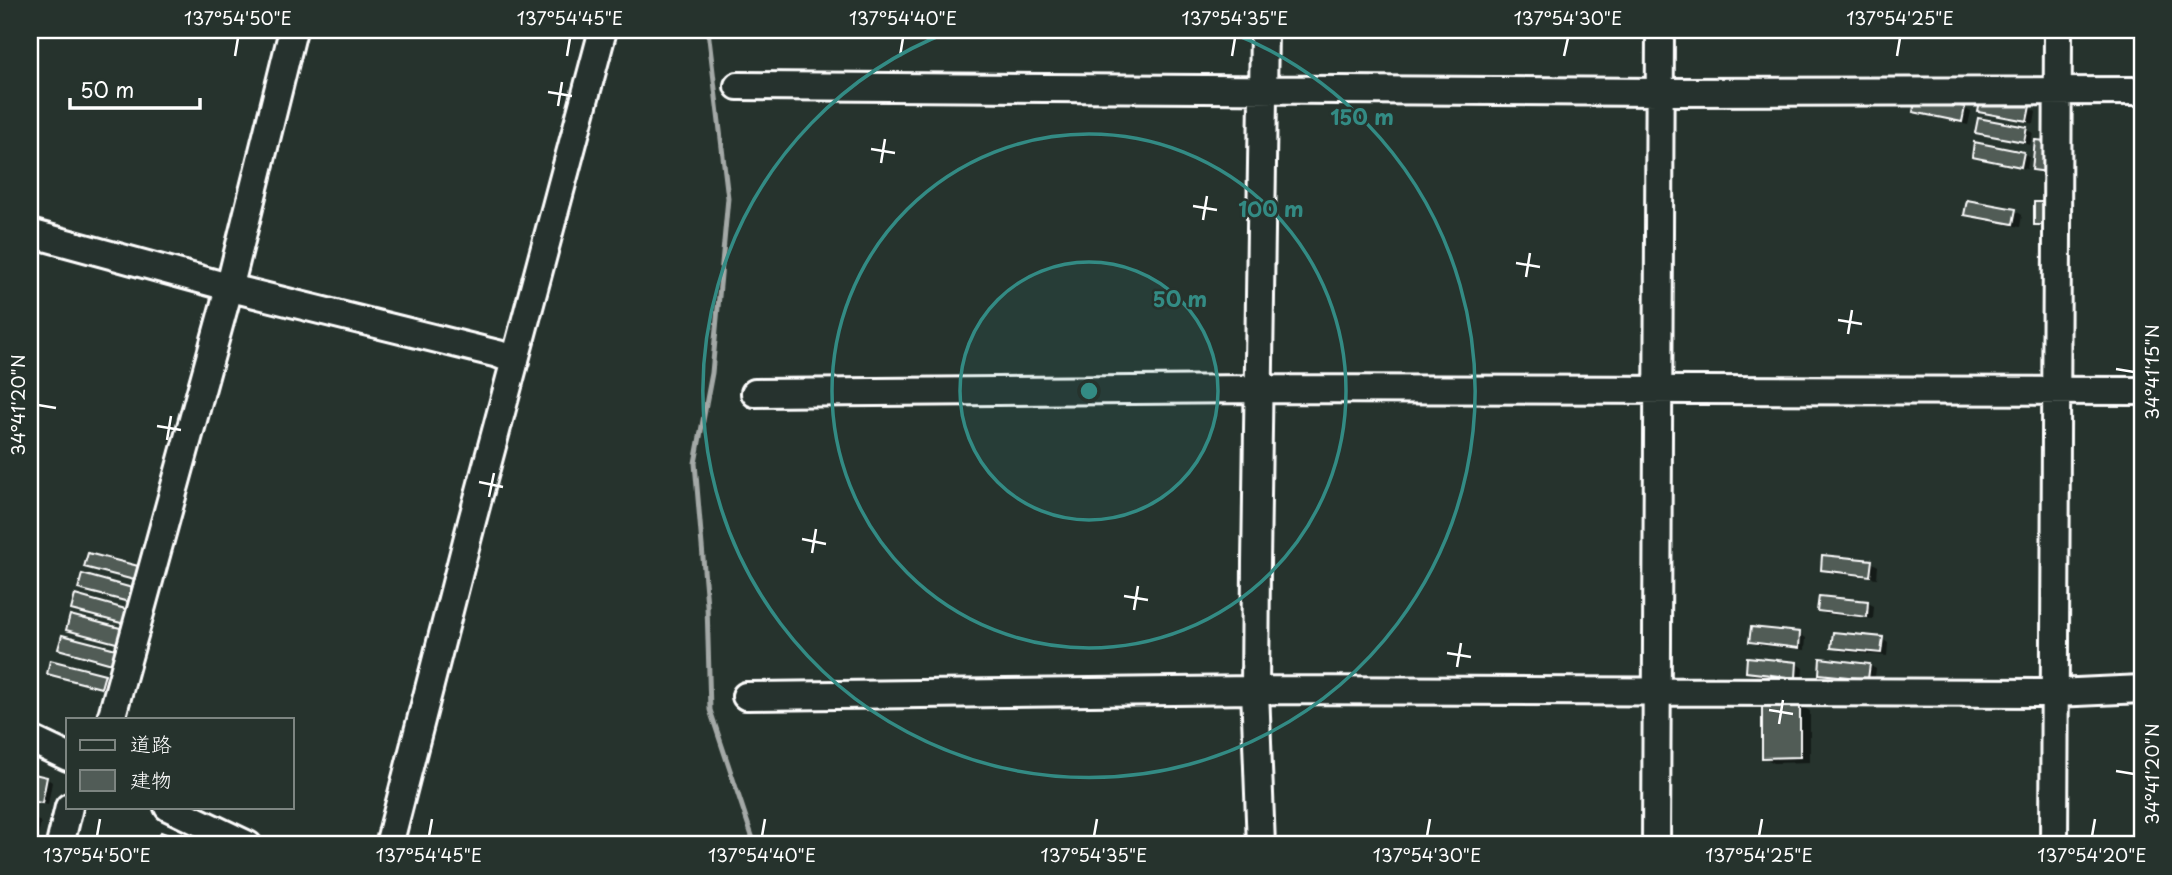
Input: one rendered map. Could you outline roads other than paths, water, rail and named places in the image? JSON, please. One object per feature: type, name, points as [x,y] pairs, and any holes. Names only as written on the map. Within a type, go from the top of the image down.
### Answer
[{"type":"street","points":[[111,718],[230,285],[293,30]]},
{"type":"street","points":[[389,845],[603,30]]},
{"type":"street","points":[[1261,845],[1255,690],[1257,389],[1264,30]]},
{"type":"street","points":[[1656,845],[1660,30]]},
{"type":"street","points":[[2054,845],[2058,30]]},
{"type":"street","points":[[738,86],[1660,92],[2142,91]]},
{"type":"street","points":[[30,233],[498,354],[514,362]]},
{"type":"street","points":[[755,393],[1257,389],[2057,393],[2142,391]]},
{"type":"street","points":[[746,696],[1255,690],[2054,693],[2142,689]]},
{"type":"street","points":[[30,739],[66,756]]},
{"type":"street","points":[[60,845],[69,808]]},
{"type":"street","points":[[170,808],[248,845]]},
{"type":"waterway","points":[[708,30],[728,198],[712,373],[695,463],[707,605],[710,710],[755,845]]}]
